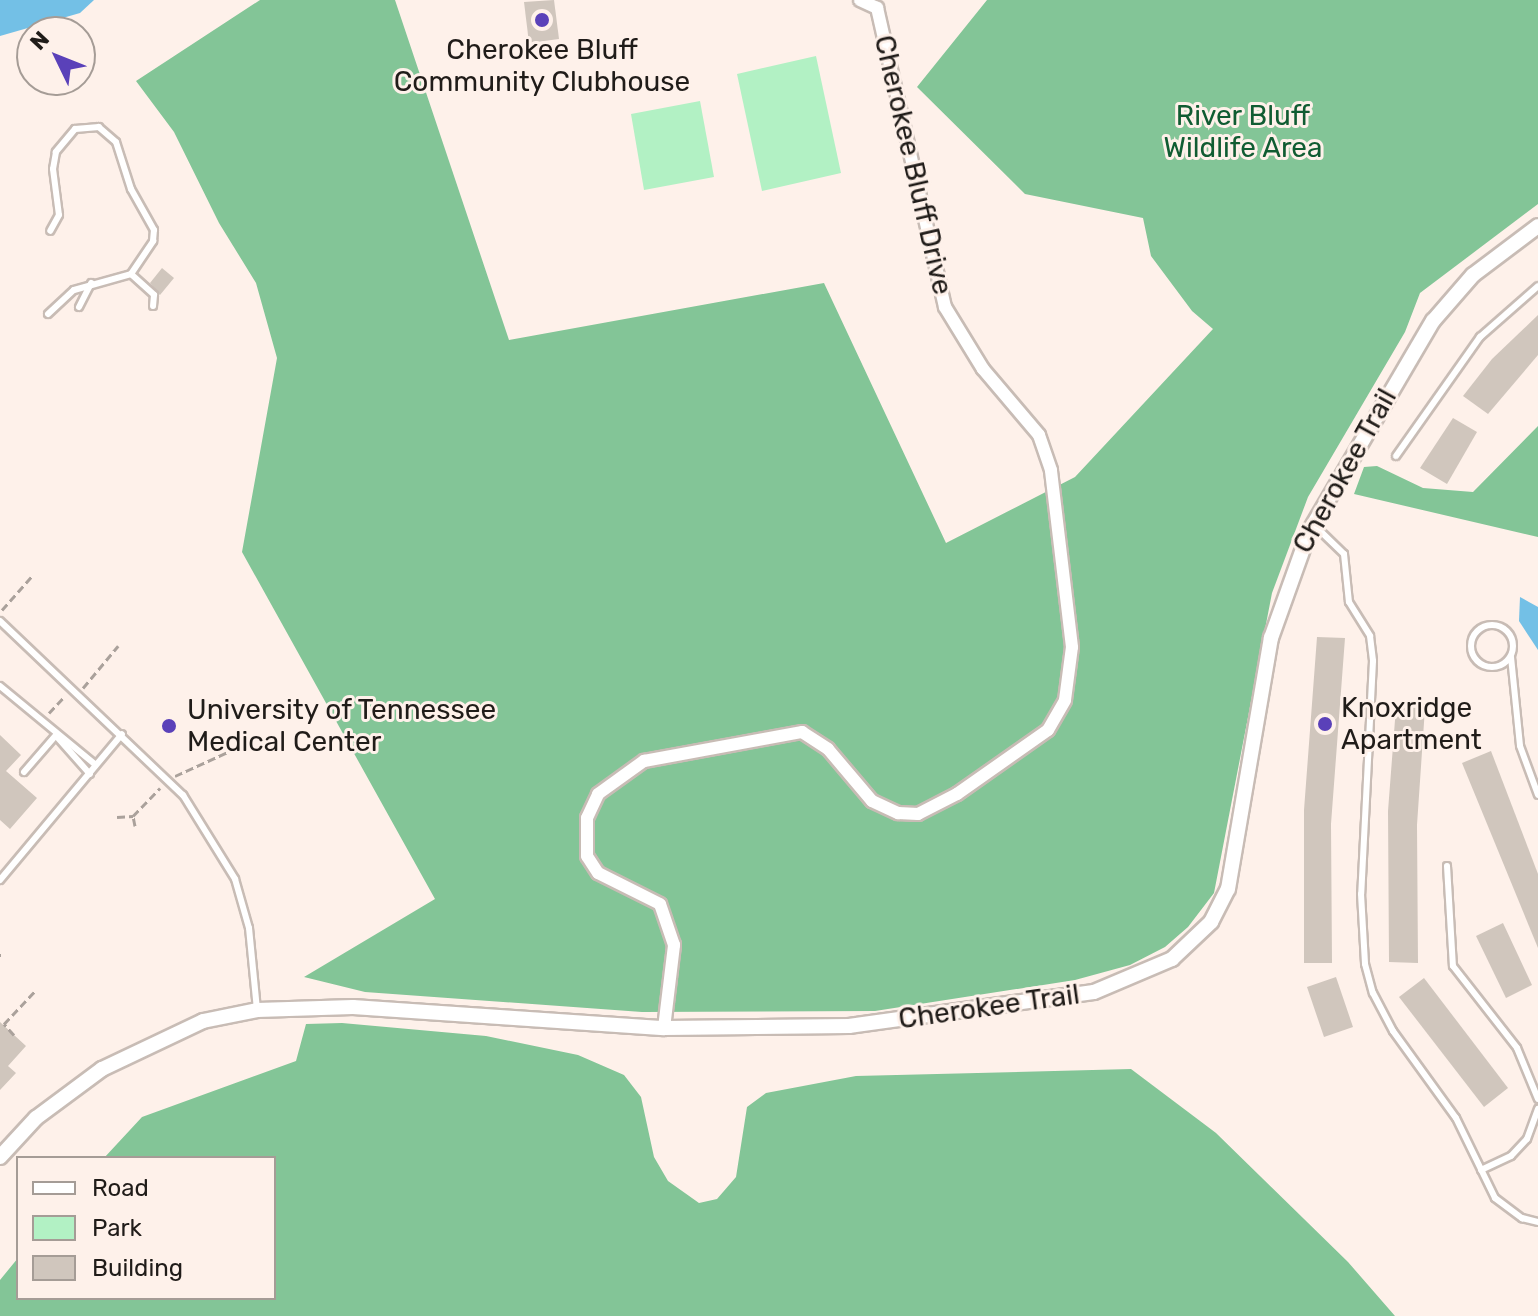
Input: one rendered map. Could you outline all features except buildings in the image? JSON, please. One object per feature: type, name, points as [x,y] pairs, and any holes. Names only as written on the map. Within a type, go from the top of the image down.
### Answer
[{"type":"street","name":"Cherokee Bluff Drive","points":[[664,1028],[674,945],[660,904],[598,873],[587,856],[587,818],[598,794],[644,761],[802,732],[828,749],[872,801],[898,813],[918,814],[957,794],[1048,730],[1065,700],[1072,647],[1051,470],[1039,435],[983,369],[945,307],[882,4],[860,0]]},
{"type":"street","name":"Cherokee Trail","points":[[0,1157],[36,1118],[102,1069],[203,1021],[257,1010],[353,1007],[664,1028],[849,1026],[935,1018],[1094,992],[1135,979],[1181,953],[1211,922],[1228,889],[1271,638],[1282,596],[1313,524],[1433,321],[1473,275],[1536,231]]},
{"type":"lane","points":[[48,314],[74,290],[131,274],[146,257],[154,230],[131,189],[116,142],[99,127],[75,129],[56,152],[53,169],[59,215],[50,231]]},
{"type":"lane","points":[[131,274],[154,295],[153,306]]},
{"type":"lane","points":[[79,307],[91,283]]},
{"type":"lane","points":[[1396,456],[1480,337],[1538,286]]},
{"type":"lane","points":[[1313,524],[1344,554],[1349,602],[1370,636],[1373,661],[1361,894],[1365,964],[1373,993],[1393,1031],[1456,1118],[1495,1198],[1522,1218],[1538,1222]]},
{"type":"lane","points":[[0,621],[183,795],[235,879],[249,928],[257,1010]]},
{"type":"lane","points":[[1511,657],[1500,667],[1479,663],[1472,651],[1473,636],[1490,625],[1503,628],[1514,644],[1511,657],[1520,746],[1538,795]]},
{"type":"lane","points":[[0,686],[96,765]]},
{"type":"lane","points":[[0,880],[122,734]]},
{"type":"lane","points":[[24,772],[56,735]]},
{"type":"lane","points":[[56,735],[90,774]]},
{"type":"lane","points":[[1447,866],[1453,966],[1517,1048],[1538,1099]]},
{"type":"lane","points":[[1481,1170],[1511,1156],[1527,1139],[1538,1109]]},
{"type":"path","points":[[1,610],[33,575]]},
{"type":"path","points":[[117,817],[133,816]]},
{"type":"path","points":[[14,1035],[4,1024],[35,991]]},
{"type":"green space","name":"River Bluff Wildlife Area","points":[[260,0],[395,0],[509,340],[824,283],[946,543],[1075,477],[1213,329],[1192,311],[1151,256],[1143,218],[1025,194],[917,87],[987,0],[1538,0],[1538,204],[1420,293],[1405,332],[1308,497],[1272,593],[1214,893],[1188,927],[1165,947],[1130,965],[1075,980],[875,1011],[642,1012],[365,992],[304,977],[435,899],[242,552],[277,358],[256,283],[219,223],[174,132],[136,81]]},
{"type":"green space","points":[[816,56],[841,173],[762,191],[737,74]]},
{"type":"green space","points":[[700,101],[714,177],[644,190],[631,114]]},
{"type":"green space","points":[[1538,426],[1538,537],[1354,494],[1364,467],[1377,466],[1423,488],[1473,492]]},
{"type":"green space","points":[[342,1023],[486,1036],[578,1055],[624,1075],[641,1097],[654,1157],[668,1181],[699,1203],[717,1199],[736,1177],[747,1107],[766,1093],[856,1076],[1131,1069],[1216,1133],[1348,1262],[1395,1316],[0,1316],[0,1280],[16,1260],[16,1300],[276,1300],[276,1156],[106,1156],[142,1117],[296,1061],[306,1024]]},
{"type":"water","points":[[0,0],[94,0],[80,13],[70,16],[16,16],[16,31],[0,36]]},
{"type":"water","points":[[1520,597],[1538,607],[1538,650],[1519,621]]},
{"type":"place","name":"Cherokee Bluff Community Clubhouse","points":[[542,20]]},
{"type":"place","name":"Knoxridge Apartment","points":[[1325,724]]},
{"type":"place","name":"University of Tennessee Medical Center","points":[[169,726]]}]
